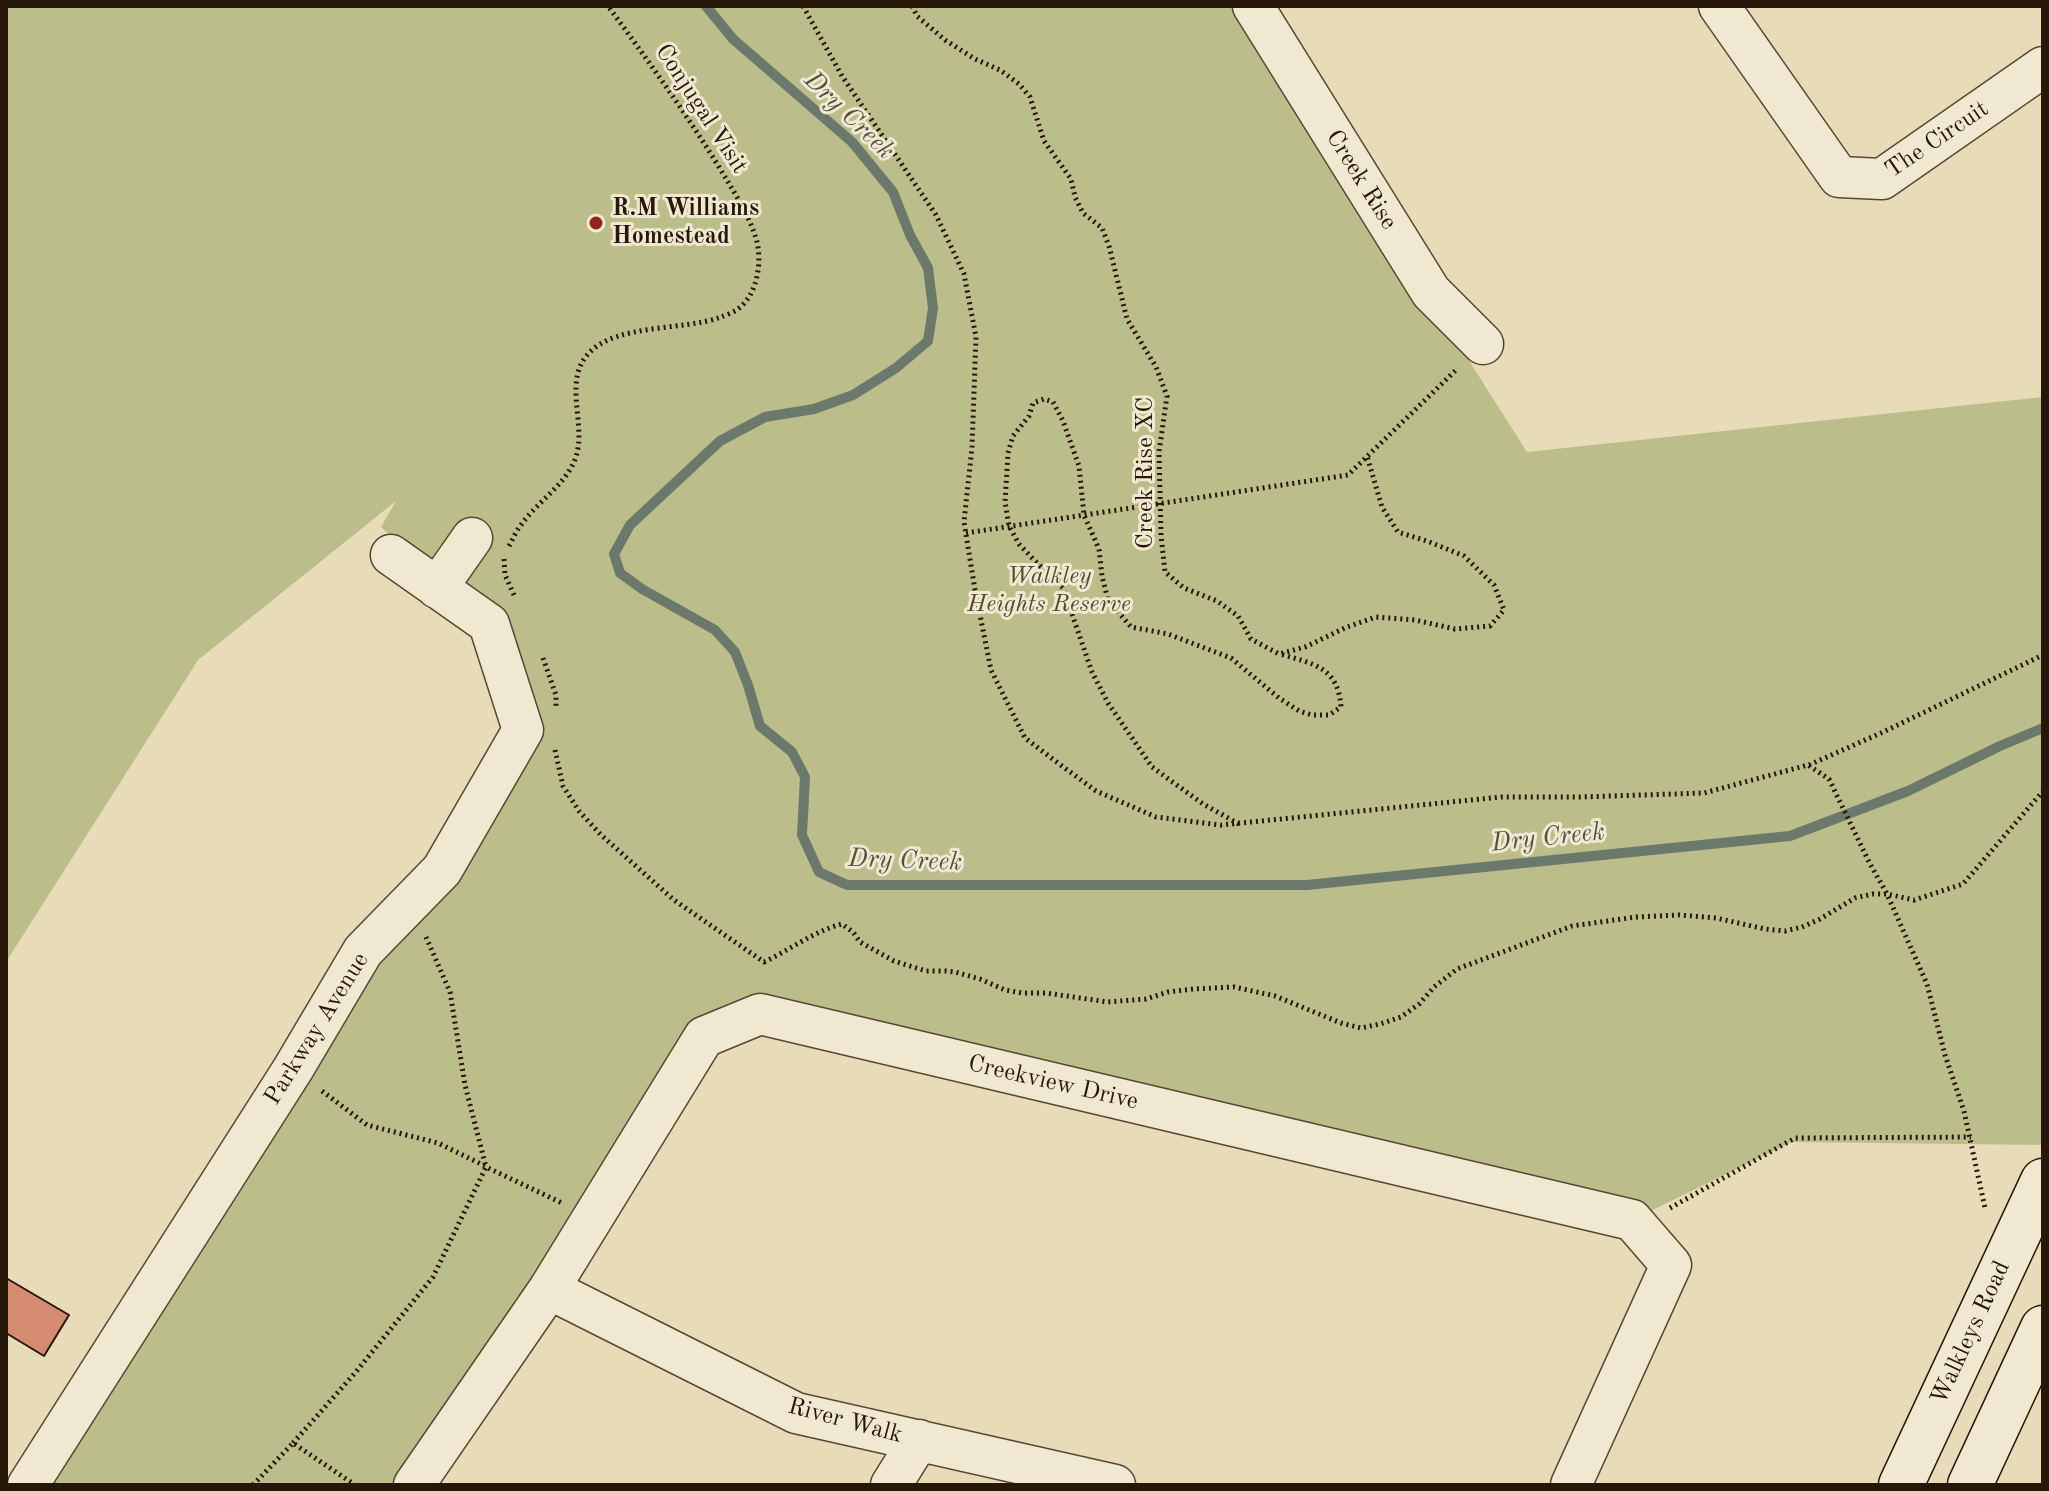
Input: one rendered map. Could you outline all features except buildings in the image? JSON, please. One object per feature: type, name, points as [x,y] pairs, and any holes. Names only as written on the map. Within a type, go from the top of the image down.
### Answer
[{"type":"main road","name":"Walkleys Road","points":[[1901,1485],[2043,1181]]},
{"type":"main road","points":[[1970,1485],[2043,1328]]},
{"type":"street","name":"Creek Rise","points":[[1253,6],[1431,292],[1483,344]]},
{"type":"street","name":"The Circuit","points":[[1719,6],[1839,177],[1882,179],[2043,67]]},
{"type":"street","points":[[437,588],[472,538]]},
{"type":"street","name":"Parkway Avenue","points":[[28,1485],[293,1069],[363,951],[442,870],[523,730],[489,624],[391,555]]},
{"type":"street","name":"Creekview Drive","points":[[414,1485],[549,1289],[704,1037],[760,1014],[1632,1220],[1671,1265],[1571,1485]]},
{"type":"street","name":"River Walk","points":[[549,1289],[796,1413],[1115,1485]]},
{"type":"street","points":[[891,1485],[919,1440]]},
{"type":"path","name":"Conjugal Visit","points":[[521,524],[573,466],[579,447],[577,371],[588,353],[604,342],[631,333],[718,318],[738,309],[749,296],[759,269],[757,242],[743,207],[704,142],[608,6]]},
{"type":"path","points":[[803,6],[842,76],[936,215],[964,274],[976,337],[972,447],[964,522],[991,670],[1025,738],[1096,791],[1156,817],[1221,825],[1501,797],[1704,793],[1808,765],[2043,655]]},
{"type":"path","name":"Creek Rise XC","points":[[912,6],[917,16],[945,40],[1019,84],[1030,97],[1044,141],[1071,179],[1083,213],[1102,228],[1127,319],[1156,367],[1167,396],[1159,452],[1159,503],[1165,572],[1184,588],[1217,601],[1238,616],[1251,639],[1279,654]]},
{"type":"path","points":[[966,533],[1348,475],[1483,344]]},
{"type":"path","points":[[1240,824],[1203,804],[1152,767],[1108,703],[1092,672],[1063,588],[1026,552],[1009,526],[1005,502],[1008,453],[1013,436],[1029,416],[1033,403],[1044,399],[1053,402],[1063,421],[1079,466],[1084,515],[1099,549],[1108,600],[1131,627],[1168,634],[1231,658],[1299,711],[1329,715],[1341,707],[1334,679],[1319,666],[1279,654]]},
{"type":"path","points":[[1279,654],[1305,647],[1376,617],[1415,620],[1455,629],[1490,626],[1504,610],[1494,585],[1464,556],[1398,532],[1382,507],[1367,456]]},
{"type":"path","points":[[554,748],[563,786],[579,811],[601,835],[674,900],[764,962],[820,932],[842,924],[860,942],[894,961],[926,971],[955,972],[1005,990],[1108,1002],[1146,999],[1193,989],[1234,987],[1275,996],[1361,1028],[1401,1017],[1457,969],[1572,926],[1623,918],[1679,915],[1716,918],[1785,931],[1820,919],[1855,898],[1887,894],[1914,900],[1963,884],[2043,791]]},
{"type":"path","points":[[1808,765],[1829,779],[1887,894],[1927,984],[1971,1137],[1987,1215]]},
{"type":"path","points":[[253,1485],[355,1373],[433,1277],[486,1167],[465,1085],[450,992],[408,904]]},
{"type":"path","points":[[293,1069],[367,1125],[438,1143],[592,1217]]},
{"type":"path","points":[[1638,1226],[1795,1138],[1971,1137]]},
{"type":"path","points":[[293,1443],[355,1485]]},
{"type":"green space","name":"Walkley Heights Reserve","points":[[6,6],[1244,6],[1527,452],[2043,397],[2043,1145],[1792,1142],[1632,1220],[760,1014],[704,1037],[426,1485],[45,1485],[522,730],[489,624],[381,527],[396,501],[198,660],[6,962]]},
{"type":"waterway","name":"Dry Creek","points":[[706,6],[733,39],[852,142],[893,192],[910,235],[928,268],[933,308],[928,341],[896,368],[853,395],[814,409],[765,417],[720,441],[630,525],[614,554],[620,573],[642,589],[715,630],[735,652],[760,726],[792,752],[805,777],[802,835],[819,872],[847,885],[1307,885],[1790,836],[1908,791],[2043,728]]},
{"type":"place","name":"R.M Williams Homestead","points":[[596,223]]}]
